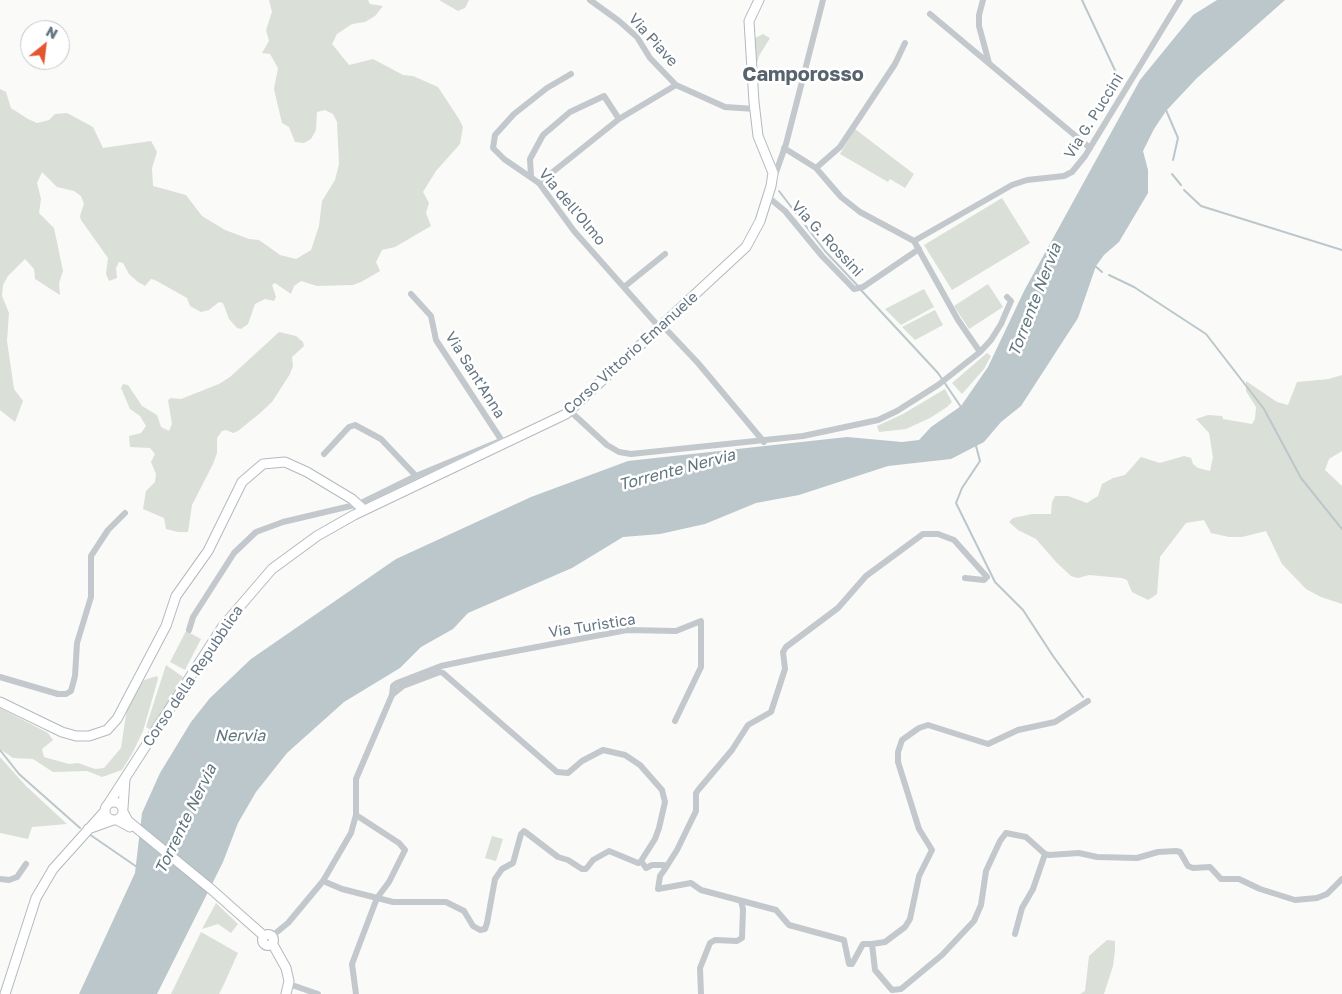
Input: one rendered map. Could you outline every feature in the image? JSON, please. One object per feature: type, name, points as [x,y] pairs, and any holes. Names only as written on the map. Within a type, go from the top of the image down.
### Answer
[{"type":"main road","points":[[759,0],[749,21],[755,109],[758,136],[774,173]]},
{"type":"main road","name":"Corso Vittorio Emanuele","points":[[362,507],[570,411],[746,247],[756,230],[768,197],[774,173]]},
{"type":"main road","points":[[0,702],[62,732],[76,736],[89,736],[108,730],[117,719],[166,626],[176,596],[208,551],[242,482],[262,464],[285,462],[307,472],[362,507]]},
{"type":"main road","name":"Corso della Repubblica","points":[[5,994],[36,898],[53,869],[107,807],[223,626],[257,585],[288,556],[362,507]]},
{"type":"main road","points":[[122,817],[124,779]]},
{"type":"main road","points":[[122,817],[118,802],[107,807],[106,816],[122,817],[269,938],[286,968],[289,984],[286,994]]},
{"type":"main road","name":"Corso della Repubblica","points":[[86,830],[122,817]]},
{"type":"street","name":"Via Piave","points":[[590,0],[637,37],[650,58],[676,85],[725,107],[755,109]]},
{"type":"street","points":[[774,173],[784,148],[823,0]]},
{"type":"street","points":[[984,0],[979,15],[979,26],[989,63]]},
{"type":"street","name":"Via G. Puccini","points":[[914,241],[1012,185],[1026,180],[1064,176],[1072,172],[1090,148],[1180,0]]},
{"type":"street","points":[[930,14],[1090,148]]},
{"type":"street","points":[[816,168],[840,147],[895,64],[905,43]]},
{"type":"street","name":"Via dell'Olmo","points":[[571,74],[547,88],[514,114],[495,135],[493,148],[504,159],[539,183],[574,231],[661,327],[698,363],[764,442]]},
{"type":"street","points":[[539,183],[619,119],[676,85]]},
{"type":"street","points":[[531,176],[530,159],[543,135],[570,112],[604,96],[619,119]]},
{"type":"street","points":[[784,148],[816,168],[841,197],[860,212],[914,241],[958,320],[980,352]]},
{"type":"street","points":[[1070,181],[1072,172]]},
{"type":"street","name":"Via G. Rossini","points":[[768,197],[854,289],[863,287],[919,249]]},
{"type":"street","points":[[624,287],[666,254]]},
{"type":"street","name":"Via Sant'Anna","points":[[411,294],[430,316],[436,340],[502,442]]},
{"type":"street","points":[[570,411],[607,445],[624,454],[764,442],[878,420],[898,411],[938,386],[980,352],[991,340],[1001,324],[1010,301],[1007,297]]},
{"type":"street","points":[[324,454],[349,427],[355,425],[381,439],[416,476]]},
{"type":"street","points":[[189,630],[193,617],[234,553],[256,532],[283,522],[362,507],[416,476],[464,460]]},
{"type":"street","points":[[0,677],[58,694],[66,694],[70,691],[75,676],[78,643],[91,596],[91,556],[108,530],[125,513]]},
{"type":"street","points":[[965,578],[984,580],[987,577],[954,540],[938,534],[923,534],[866,576],[838,608],[786,647],[784,652],[785,669],[771,712],[748,725],[732,750],[702,783],[696,793],[696,811],[677,850],[660,876],[658,889],[691,883],[701,890],[776,910],[789,926],[844,940],[848,964],[852,964],[863,944],[885,942],[905,927],[910,919],[919,876],[932,850],[919,829],[898,762],[898,752],[902,740],[913,731],[928,725],[988,744],[1018,730],[1054,722],[1088,701]]},
{"type":"street","name":"Via Turistica","points":[[269,938],[288,923],[323,881],[352,833],[356,815],[356,779],[392,695],[393,686],[397,683],[441,666],[627,630],[676,631],[701,621],[701,667],[675,721]]},
{"type":"street","points":[[392,695],[403,686],[431,675],[443,673],[557,772],[568,773],[582,761],[603,750],[625,755],[640,765],[662,790],[665,802],[655,839],[641,861],[646,868],[660,864],[664,865],[665,869]]},
{"type":"street","points":[[356,815],[399,843],[405,850],[389,882],[377,898],[352,964],[356,994]]},
{"type":"street","points":[[323,881],[342,889],[392,902],[446,902],[464,910],[476,929],[485,929],[495,879],[502,869],[513,862],[521,834],[524,831],[558,857],[568,860],[582,869],[586,869],[594,860],[609,851],[638,863]]},
{"type":"street","points":[[872,944],[875,970],[892,990],[901,989],[942,956],[974,921],[982,905],[986,872],[1003,835],[1011,832],[1026,837],[1045,854],[1079,853],[1098,857],[1137,858],[1158,852],[1176,851],[1180,852],[1188,866],[1193,868],[1210,867],[1221,879],[1239,879],[1272,894],[1302,901],[1327,894],[1342,879]]},
{"type":"street","points":[[1015,934],[1019,916],[1033,889],[1045,854]]},
{"type":"street","points":[[0,879],[9,880],[17,877],[26,864]]},
{"type":"street","points":[[701,994],[700,968],[710,943],[715,940],[738,941],[742,938],[743,905],[741,900]]},
{"type":"street","points":[[289,984],[318,994]]},
{"type":"shaded area","points":[[269,0],[368,0],[370,4],[383,6],[375,16],[365,22],[352,24],[337,34],[332,44],[349,65],[373,59],[403,75],[413,76],[438,87],[459,119],[463,127],[460,144],[436,171],[423,192],[429,203],[426,213],[431,226],[395,247],[382,250],[376,262],[380,271],[353,285],[317,286],[301,281],[294,286],[291,294],[275,283],[272,285],[276,297],[274,301],[265,299],[255,304],[248,324],[241,329],[237,328],[229,319],[223,303],[219,302],[209,310],[201,312],[190,306],[187,298],[155,280],[151,279],[145,286],[138,282],[129,274],[123,263],[119,262],[116,268],[117,278],[109,281],[106,274],[108,258],[81,220],[80,216],[84,204],[81,196],[74,191],[57,187],[42,172],[37,183],[41,199],[39,213],[54,228],[63,271],[59,283],[60,295],[35,279],[34,269],[25,259],[8,276],[3,285],[2,296],[9,313],[7,341],[14,389],[23,401],[15,422],[0,410],[0,89],[6,92],[11,108],[37,123],[49,120],[55,114],[67,113],[93,127],[103,148],[151,141],[157,152],[152,168],[153,186],[186,195],[202,216],[225,230],[249,239],[259,240],[280,255],[296,259],[311,250],[319,226],[322,201],[335,180],[339,164],[337,122],[333,114],[325,110],[317,112],[316,130],[311,139],[304,143],[295,142],[289,127],[282,123],[274,89],[278,68],[270,54],[262,53],[269,41],[266,30],[272,12]]},
{"type":"shaded area","points":[[439,0],[469,0],[465,8],[458,11]]},
{"type":"shaded area","points":[[763,34],[770,38],[759,56],[755,71],[753,39]]},
{"type":"shaded area","points":[[855,129],[914,174],[905,188],[890,179],[888,182],[840,154]]},
{"type":"shaded area","points":[[1002,198],[1030,243],[952,290],[924,245]]},
{"type":"shaded area","points":[[988,284],[1003,307],[969,329],[954,306]]},
{"type":"shaded area","points":[[924,289],[934,307],[901,325],[885,309]]},
{"type":"shaded area","points":[[935,310],[943,325],[915,340],[902,327]]},
{"type":"shaded area","points":[[279,332],[296,336],[303,342],[304,346],[292,357],[293,366],[290,374],[272,402],[259,414],[238,431],[233,433],[226,430],[222,431],[217,438],[217,453],[192,505],[188,532],[166,529],[164,518],[143,509],[146,491],[155,482],[156,474],[151,462],[155,454],[150,448],[130,447],[129,436],[141,433],[146,426],[140,416],[130,409],[121,388],[123,384],[128,385],[142,406],[157,415],[161,427],[169,431],[172,424],[168,400],[171,398],[181,399],[219,384],[230,377]]},
{"type":"shaded area","points":[[987,353],[991,356],[984,369],[962,394],[952,383]]},
{"type":"shaded area","points":[[1342,375],[1342,451],[1329,459],[1325,470],[1342,486],[1342,604],[1321,597],[1306,589],[1282,564],[1266,531],[1242,537],[1229,537],[1211,533],[1204,520],[1186,523],[1160,557],[1157,594],[1148,600],[1132,592],[1127,580],[1122,578],[1089,575],[1078,578],[1071,576],[1036,539],[1018,530],[1009,522],[1013,518],[1032,514],[1051,514],[1052,502],[1055,496],[1068,496],[1087,503],[1098,496],[1102,484],[1113,478],[1125,475],[1141,457],[1160,463],[1184,456],[1191,458],[1193,464],[1198,468],[1210,471],[1213,457],[1209,433],[1196,419],[1208,415],[1222,416],[1223,419],[1252,424],[1255,419],[1256,407],[1246,391],[1246,381],[1277,402],[1288,405],[1297,382],[1329,379]]},
{"type":"shaded area","points":[[945,389],[952,402],[947,407],[930,418],[906,429],[879,432],[877,426],[903,414]]},
{"type":"shaded area","points":[[186,631],[201,639],[185,670],[170,662]]},
{"type":"shaded area","points":[[166,665],[183,677],[151,730],[146,727]]},
{"type":"shaded area","points":[[157,676],[158,679],[143,731],[122,770],[102,777],[87,771],[53,772],[33,759],[13,758],[0,749],[0,708],[48,733],[53,740],[42,749],[44,757],[69,764],[78,763],[95,769],[104,768],[121,748],[127,708],[139,687],[144,680]]},
{"type":"shaded area","points":[[0,757],[26,786],[67,824],[32,827],[28,839],[0,833]]},
{"type":"shaded area","points":[[492,836],[503,839],[496,861],[485,858]]},
{"type":"shaded area","points":[[216,903],[238,924],[231,933],[218,924],[202,929]]},
{"type":"shaded area","points":[[201,932],[238,953],[224,984],[219,994],[171,994]]},
{"type":"shaded area","points":[[1107,940],[1115,941],[1115,950],[1113,966],[1104,994],[1080,994],[1085,991],[1089,956]]},
{"type":"water","points":[[1217,0],[1285,0],[1197,78],[1166,111],[1143,151],[1148,170],[1148,193],[1119,242],[1104,255],[1096,266],[1078,318],[1021,406],[1001,422],[984,442],[951,459],[888,466],[799,495],[756,503],[705,524],[660,534],[623,537],[572,568],[468,613],[453,629],[421,647],[400,668],[344,702],[287,753],[256,792],[238,823],[223,862],[157,994],[79,994],[135,873],[142,813],[160,773],[191,722],[210,698],[251,659],[396,559],[531,497],[628,461],[847,437],[902,442],[919,440],[931,427],[961,406],[988,367],[1024,291],[1140,80],[1193,15]]},
{"type":"waterway","points":[[1082,0],[1121,83]]},
{"type":"waterway","points":[[1166,110],[1178,138],[1173,160]]},
{"type":"waterway","points":[[1172,174],[1181,185]]},
{"type":"waterway","points":[[1184,190],[1201,206],[1342,250]]},
{"type":"waterway","points":[[779,191],[825,251],[857,285]]},
{"type":"waterway","points":[[1094,265],[1102,272]]},
{"type":"waterway","points":[[1109,275],[1134,287],[1206,334],[1264,409],[1301,478],[1342,529]]},
{"type":"waterway","points":[[860,289],[938,373],[961,407]]},
{"type":"waterway","points":[[976,446],[980,461],[962,488],[956,503],[995,582],[1023,610],[1083,697]]},
{"type":"waterway","points":[[0,750],[19,774],[80,828]]},
{"type":"waterway","points":[[89,834],[137,867]]},
{"type":"district","name":"Camporosso","points":[[803,75]]},
{"type":"water label","name":"Torrente Nervia","points":[[1035,300]]},
{"type":"water label","name":"Torrente Nervia","points":[[677,470]]},
{"type":"water label","name":"Nervia","points":[[240,736]]},
{"type":"water label","name":"Torrente Nervia","points":[[186,819]]}]
